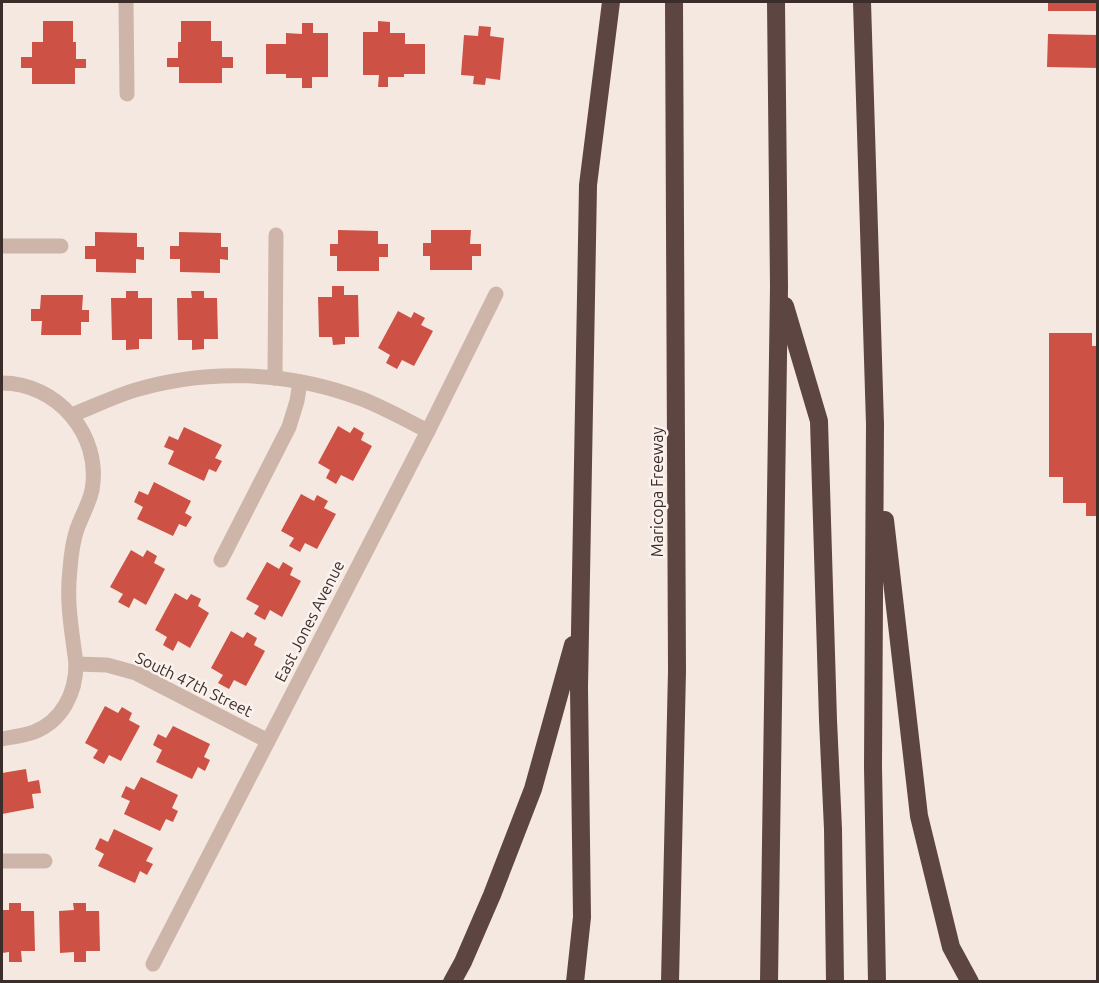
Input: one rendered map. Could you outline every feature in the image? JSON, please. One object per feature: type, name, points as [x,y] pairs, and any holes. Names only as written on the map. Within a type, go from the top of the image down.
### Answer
[{"type":"highway","points":[[575,981],[582,917],[579,688],[588,184],[611,2]]},
{"type":"highway","name":"Maricopa Freeway","points":[[670,981],[677,671],[674,2]]},
{"type":"highway","points":[[769,981],[779,287],[776,2]]},
{"type":"highway","points":[[862,2],[875,424],[873,767],[877,981]]},
{"type":"highway","points":[[779,287],[819,421],[833,830],[835,981]]},
{"type":"highway","points":[[875,424],[894,610],[919,816],[951,947],[970,981]]},
{"type":"highway","points":[[452,981],[463,962],[492,895],[533,789],[581,617]]},
{"type":"street","points":[[126,2],[126,94]]},
{"type":"street","points":[[275,378],[276,235]]},
{"type":"street","points":[[2,246],[62,246]]},
{"type":"street","name":"East Jones Avenue","points":[[153,964],[428,431],[496,294]]},
{"type":"street","points":[[72,415],[125,394],[172,381],[221,376],[275,378],[300,382],[361,399],[428,431]]},
{"type":"street","points":[[221,560],[289,427],[297,402],[300,382]]},
{"type":"street","points":[[2,383],[18,384],[38,390],[62,405],[72,415],[85,436],[93,469],[89,501],[74,541],[68,582],[68,610],[76,664],[72,694],[61,712],[44,726],[35,731],[2,740]]},
{"type":"street","name":"South 47th Street","points":[[76,664],[107,665],[136,673],[268,741]]},
{"type":"street","points":[[2,861],[45,861]]},
{"type":"building","points":[[1048,2],[1098,2],[1098,11],[1048,11]]},
{"type":"building","points":[[43,21],[73,21],[76,59],[86,59],[86,68],[75,68],[75,84],[32,84],[32,68],[21,68],[21,57],[32,57],[32,42],[43,42]]},
{"type":"building","points":[[181,21],[211,21],[211,41],[222,41],[222,57],[233,57],[233,68],[222,68],[222,83],[179,83],[179,67],[167,67],[167,58],[178,58]]},
{"type":"building","points":[[378,21],[390,22],[390,33],[405,33],[405,44],[425,44],[425,74],[388,77],[388,87],[378,87],[379,75],[363,75],[363,32],[378,32]]},
{"type":"building","points":[[302,23],[313,23],[313,33],[328,33],[328,77],[312,77],[312,88],[302,88],[302,78],[286,78],[286,74],[266,74],[266,44],[286,44],[286,33],[302,34]]},
{"type":"building","points":[[479,26],[491,27],[490,36],[504,38],[500,80],[486,78],[485,85],[473,84],[474,76],[461,75],[464,35],[478,36]]},
{"type":"building","points":[[1048,34],[1098,35],[1098,68],[1047,67]]},
{"type":"building","points":[[338,230],[378,231],[378,244],[388,244],[388,257],[379,257],[379,271],[337,271],[337,256],[330,256],[330,244],[338,244]]},
{"type":"building","points":[[431,230],[471,230],[470,244],[481,244],[481,256],[472,256],[472,270],[430,270],[430,256],[423,256],[423,243],[431,243]]},
{"type":"building","points":[[95,232],[137,233],[137,247],[144,247],[144,260],[136,259],[136,273],[96,272],[96,259],[85,259],[85,246],[95,246]]},
{"type":"building","points":[[179,232],[221,233],[221,247],[228,247],[228,260],[220,259],[220,273],[180,272],[180,259],[170,259],[170,246],[179,246]]},
{"type":"building","points":[[332,286],[344,286],[344,295],[358,295],[359,337],[345,337],[345,344],[333,345],[332,337],[319,337],[318,297],[332,297]]},
{"type":"building","points":[[126,291],[138,291],[138,298],[152,298],[152,339],[139,339],[139,349],[126,350],[126,340],[112,340],[111,298],[126,298]]},
{"type":"building","points":[[191,291],[204,291],[204,298],[217,298],[218,339],[204,339],[204,349],[192,350],[192,340],[178,340],[177,298],[192,298]]},
{"type":"building","points":[[41,295],[83,295],[82,310],[89,310],[89,322],[81,322],[81,335],[41,335],[42,321],[31,321],[31,309],[40,309]]},
{"type":"building","points":[[398,311],[411,318],[414,312],[425,318],[421,325],[433,331],[414,366],[402,360],[397,369],[386,363],[390,355],[378,348]]},
{"type":"building","points":[[1049,333],[1092,333],[1092,346],[1098,346],[1098,516],[1086,516],[1086,503],[1063,503],[1063,477],[1049,477]]},
{"type":"building","points":[[338,426],[350,433],[354,427],[364,433],[361,440],[372,446],[353,481],[341,475],[336,484],[326,478],[330,470],[318,463]]},
{"type":"building","points":[[184,427],[222,445],[215,458],[222,461],[216,472],[209,469],[204,481],[168,464],[174,451],[164,447],[169,436],[178,440]]},
{"type":"building","points":[[154,482],[191,501],[185,513],[192,517],[186,527],[179,524],[173,536],[137,519],[143,507],[134,502],[139,491],[148,495]]},
{"type":"building","points":[[301,494],[314,501],[317,495],[328,501],[324,508],[336,514],[317,549],[305,543],[300,552],[289,546],[294,538],[281,531]]},
{"type":"building","points":[[131,550],[143,557],[147,550],[157,556],[154,563],[165,569],[146,605],[134,598],[129,608],[118,602],[123,594],[110,587]]},
{"type":"building","points":[[267,562],[279,569],[283,562],[293,568],[290,575],[301,581],[282,617],[270,610],[265,620],[254,614],[259,606],[246,599]]},
{"type":"building","points":[[175,593],[187,600],[191,594],[201,599],[198,606],[209,613],[190,648],[178,641],[173,651],[163,645],[167,637],[155,630]]},
{"type":"building","points":[[231,631],[243,638],[247,632],[257,638],[254,645],[265,651],[246,686],[234,680],[229,689],[218,683],[223,675],[211,668]]},
{"type":"building","points":[[105,706],[118,713],[122,707],[132,713],[129,720],[140,726],[121,761],[109,755],[104,764],[93,758],[98,750],[85,743]]},
{"type":"building","points":[[173,726],[210,744],[204,757],[210,760],[205,771],[198,767],[192,779],[156,762],[162,750],[153,745],[158,734],[166,738]]},
{"type":"building","points":[[26,769],[28,782],[39,780],[41,793],[32,794],[34,808],[2,814],[2,773]]},
{"type":"building","points":[[141,777],[178,795],[172,808],[178,811],[173,822],[166,819],[160,831],[124,814],[130,801],[121,797],[126,786],[134,790]]},
{"type":"building","points":[[114,829],[153,848],[146,861],[153,864],[147,875],[140,871],[135,883],[98,866],[104,854],[95,849],[100,838],[108,842]]},
{"type":"building","points":[[9,903],[21,903],[21,911],[34,911],[35,951],[21,951],[22,962],[9,962],[9,952],[2,953],[2,910],[9,910]]},
{"type":"building","points":[[73,903],[86,903],[86,911],[99,911],[100,951],[86,951],[86,962],[74,962],[74,952],[60,953],[59,911],[74,910]]}]
